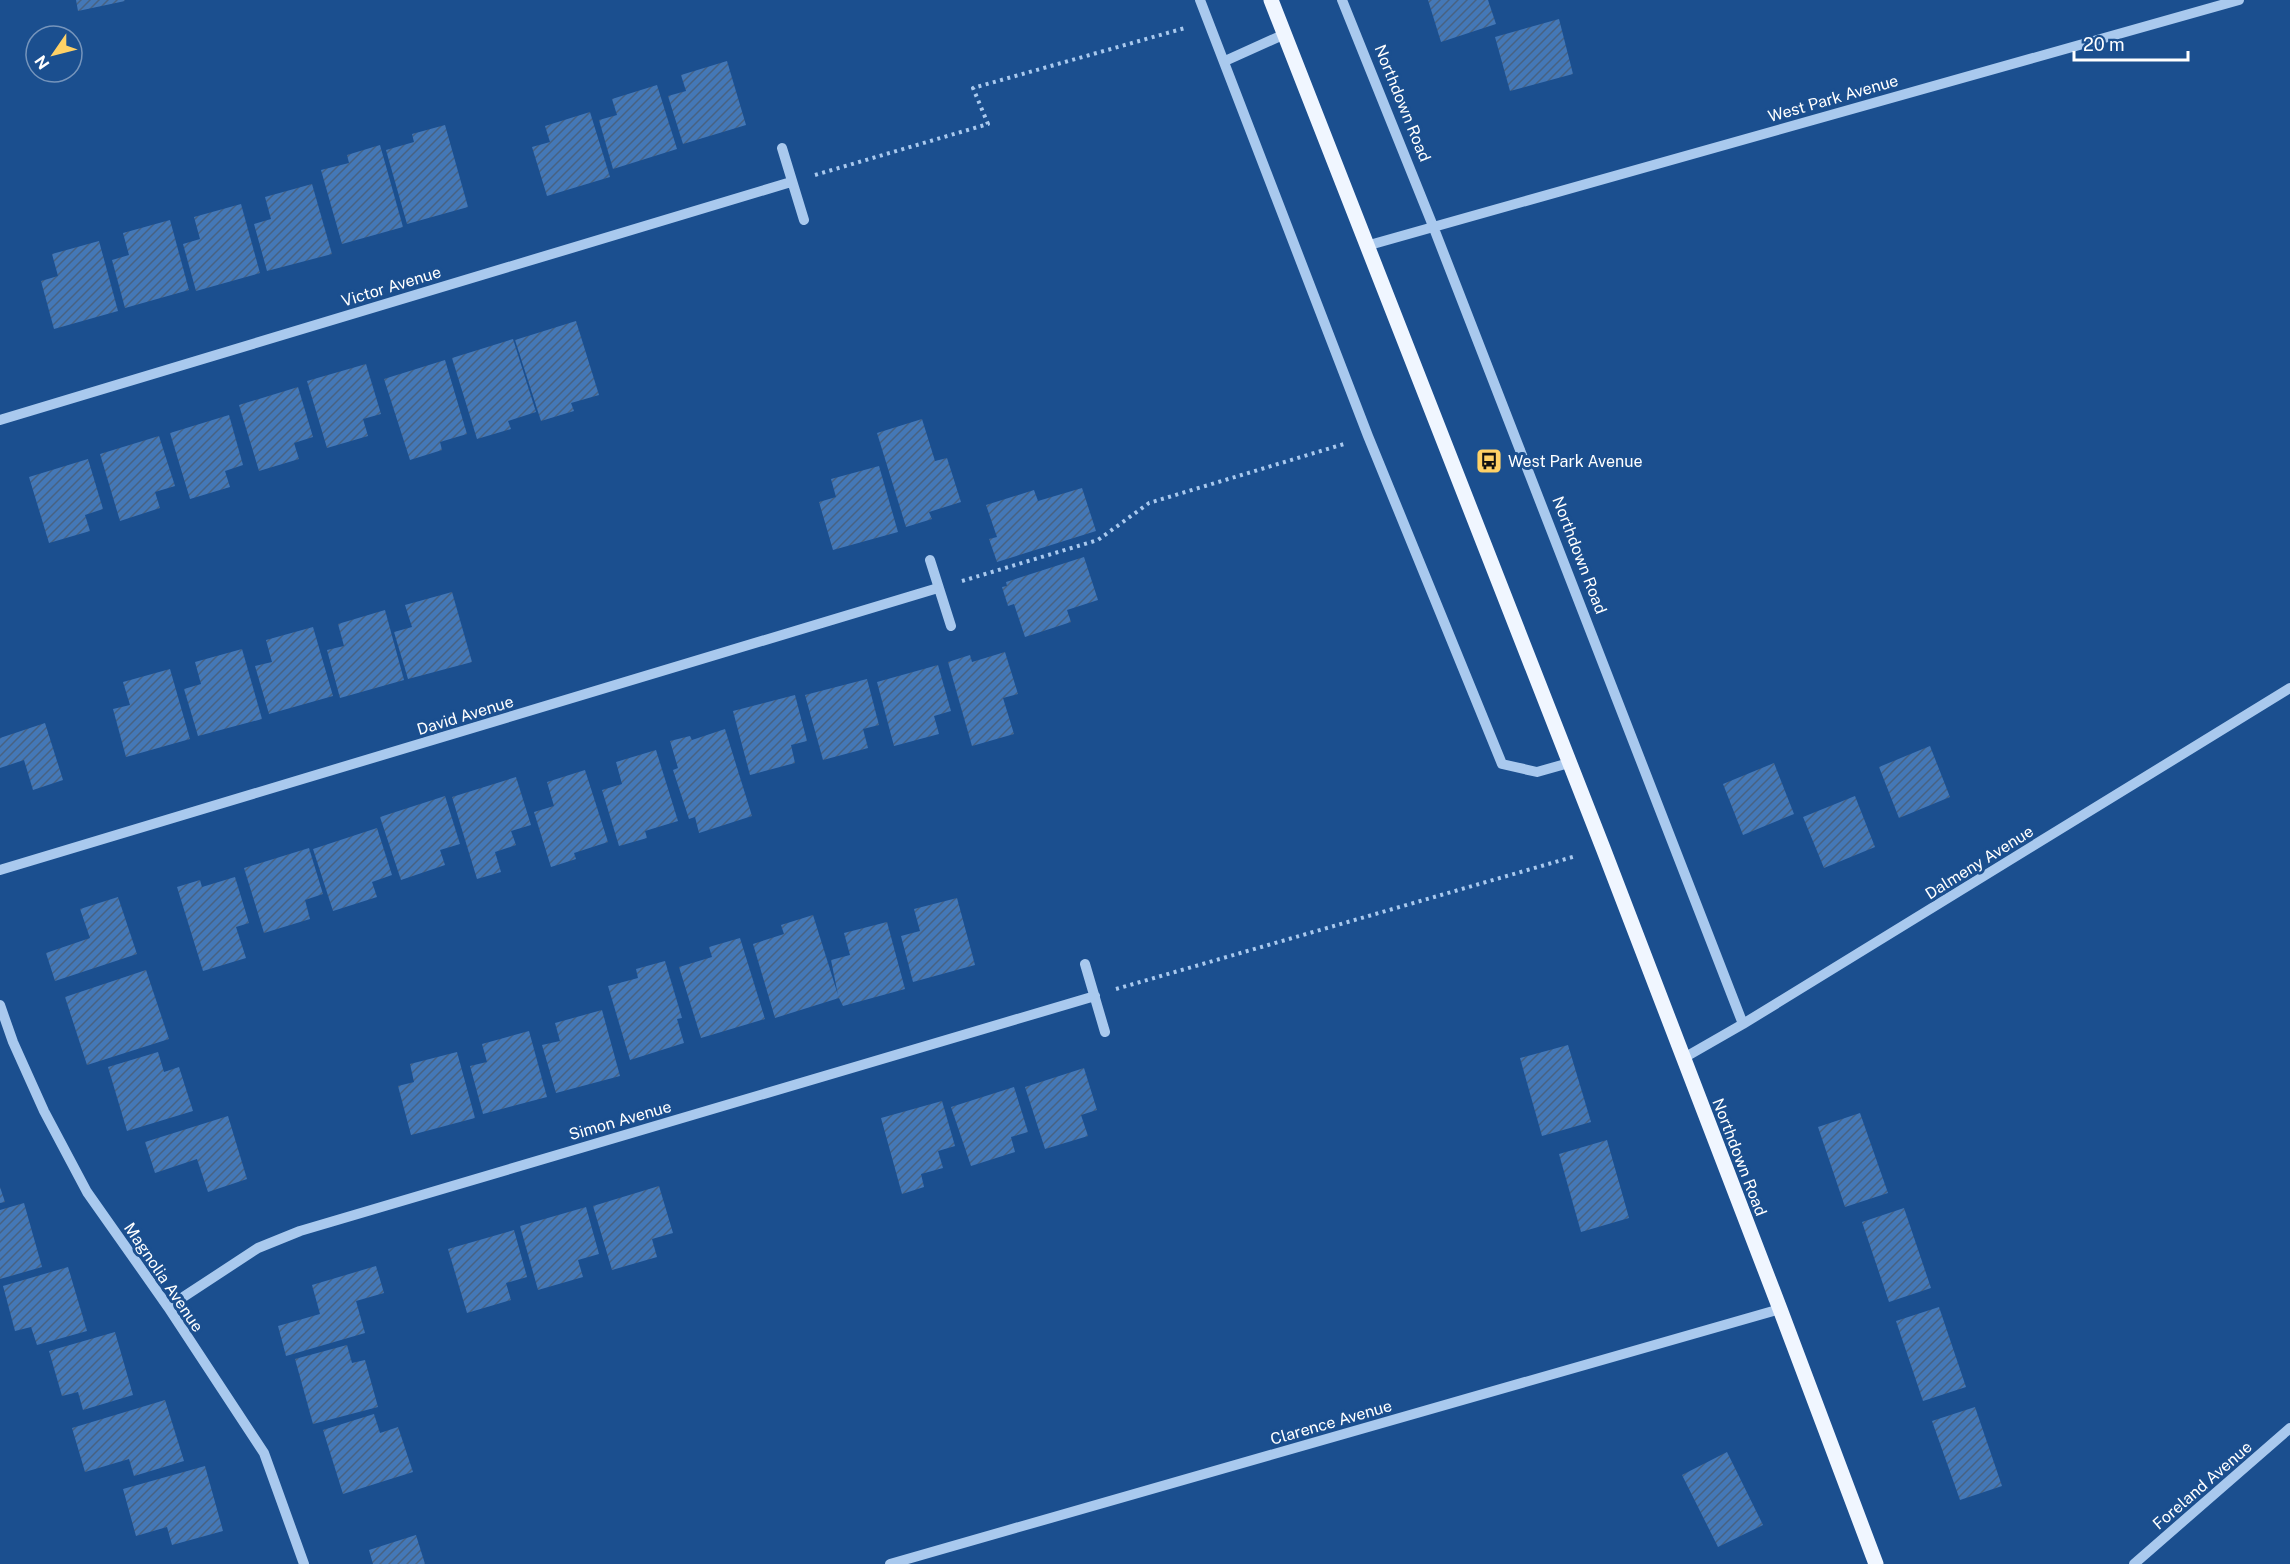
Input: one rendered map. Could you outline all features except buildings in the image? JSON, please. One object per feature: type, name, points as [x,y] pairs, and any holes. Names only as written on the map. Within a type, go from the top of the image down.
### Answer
[{"type":"main road","name":"Northdown Road","points":[[1271,0],[1603,848],[1876,1564]]},
{"type":"street","points":[[1200,0],[1368,436],[1503,764],[1537,772],[1569,763]]},
{"type":"street","name":"Northdown Road","points":[[1342,0],[1433,226],[1743,1024]]},
{"type":"street","name":"West Park Avenue","points":[[1366,246],[2239,0]]},
{"type":"street","points":[[1225,61],[1285,34]]},
{"type":"street","points":[[782,148],[804,220]]},
{"type":"street","name":"Victor Avenue","points":[[0,420],[791,182]]},
{"type":"street","points":[[930,560],[951,626]]},
{"type":"street","name":"David Avenue","points":[[0,870],[938,588]]},
{"type":"street","name":"Dalmeny Avenue","points":[[1682,1059],[1743,1024],[2290,688]]},
{"type":"street","points":[[1086,964],[1105,1032]]},
{"type":"street","name":"Simon Avenue","points":[[168,1307],[258,1248],[300,1231],[1095,996]]},
{"type":"street","name":"Magnolia Avenue","points":[[0,1005],[13,1042],[44,1111],[87,1192],[168,1307],[264,1453],[304,1564]]},
{"type":"street","name":"Clarence Avenue","points":[[890,1564],[1780,1309]]},
{"type":"street","name":"Foreland Avenue","points":[[2134,1564],[2290,1428]]},
{"type":"path","points":[[791,182],[988,124],[974,88],[1208,21]]},
{"type":"path","points":[[938,588],[1098,540],[1149,503],[1368,436]]},
{"type":"path","points":[[1095,996],[1603,848]]},
{"type":"place","name":"West Park Avenue","points":[[1489,461]]}]
